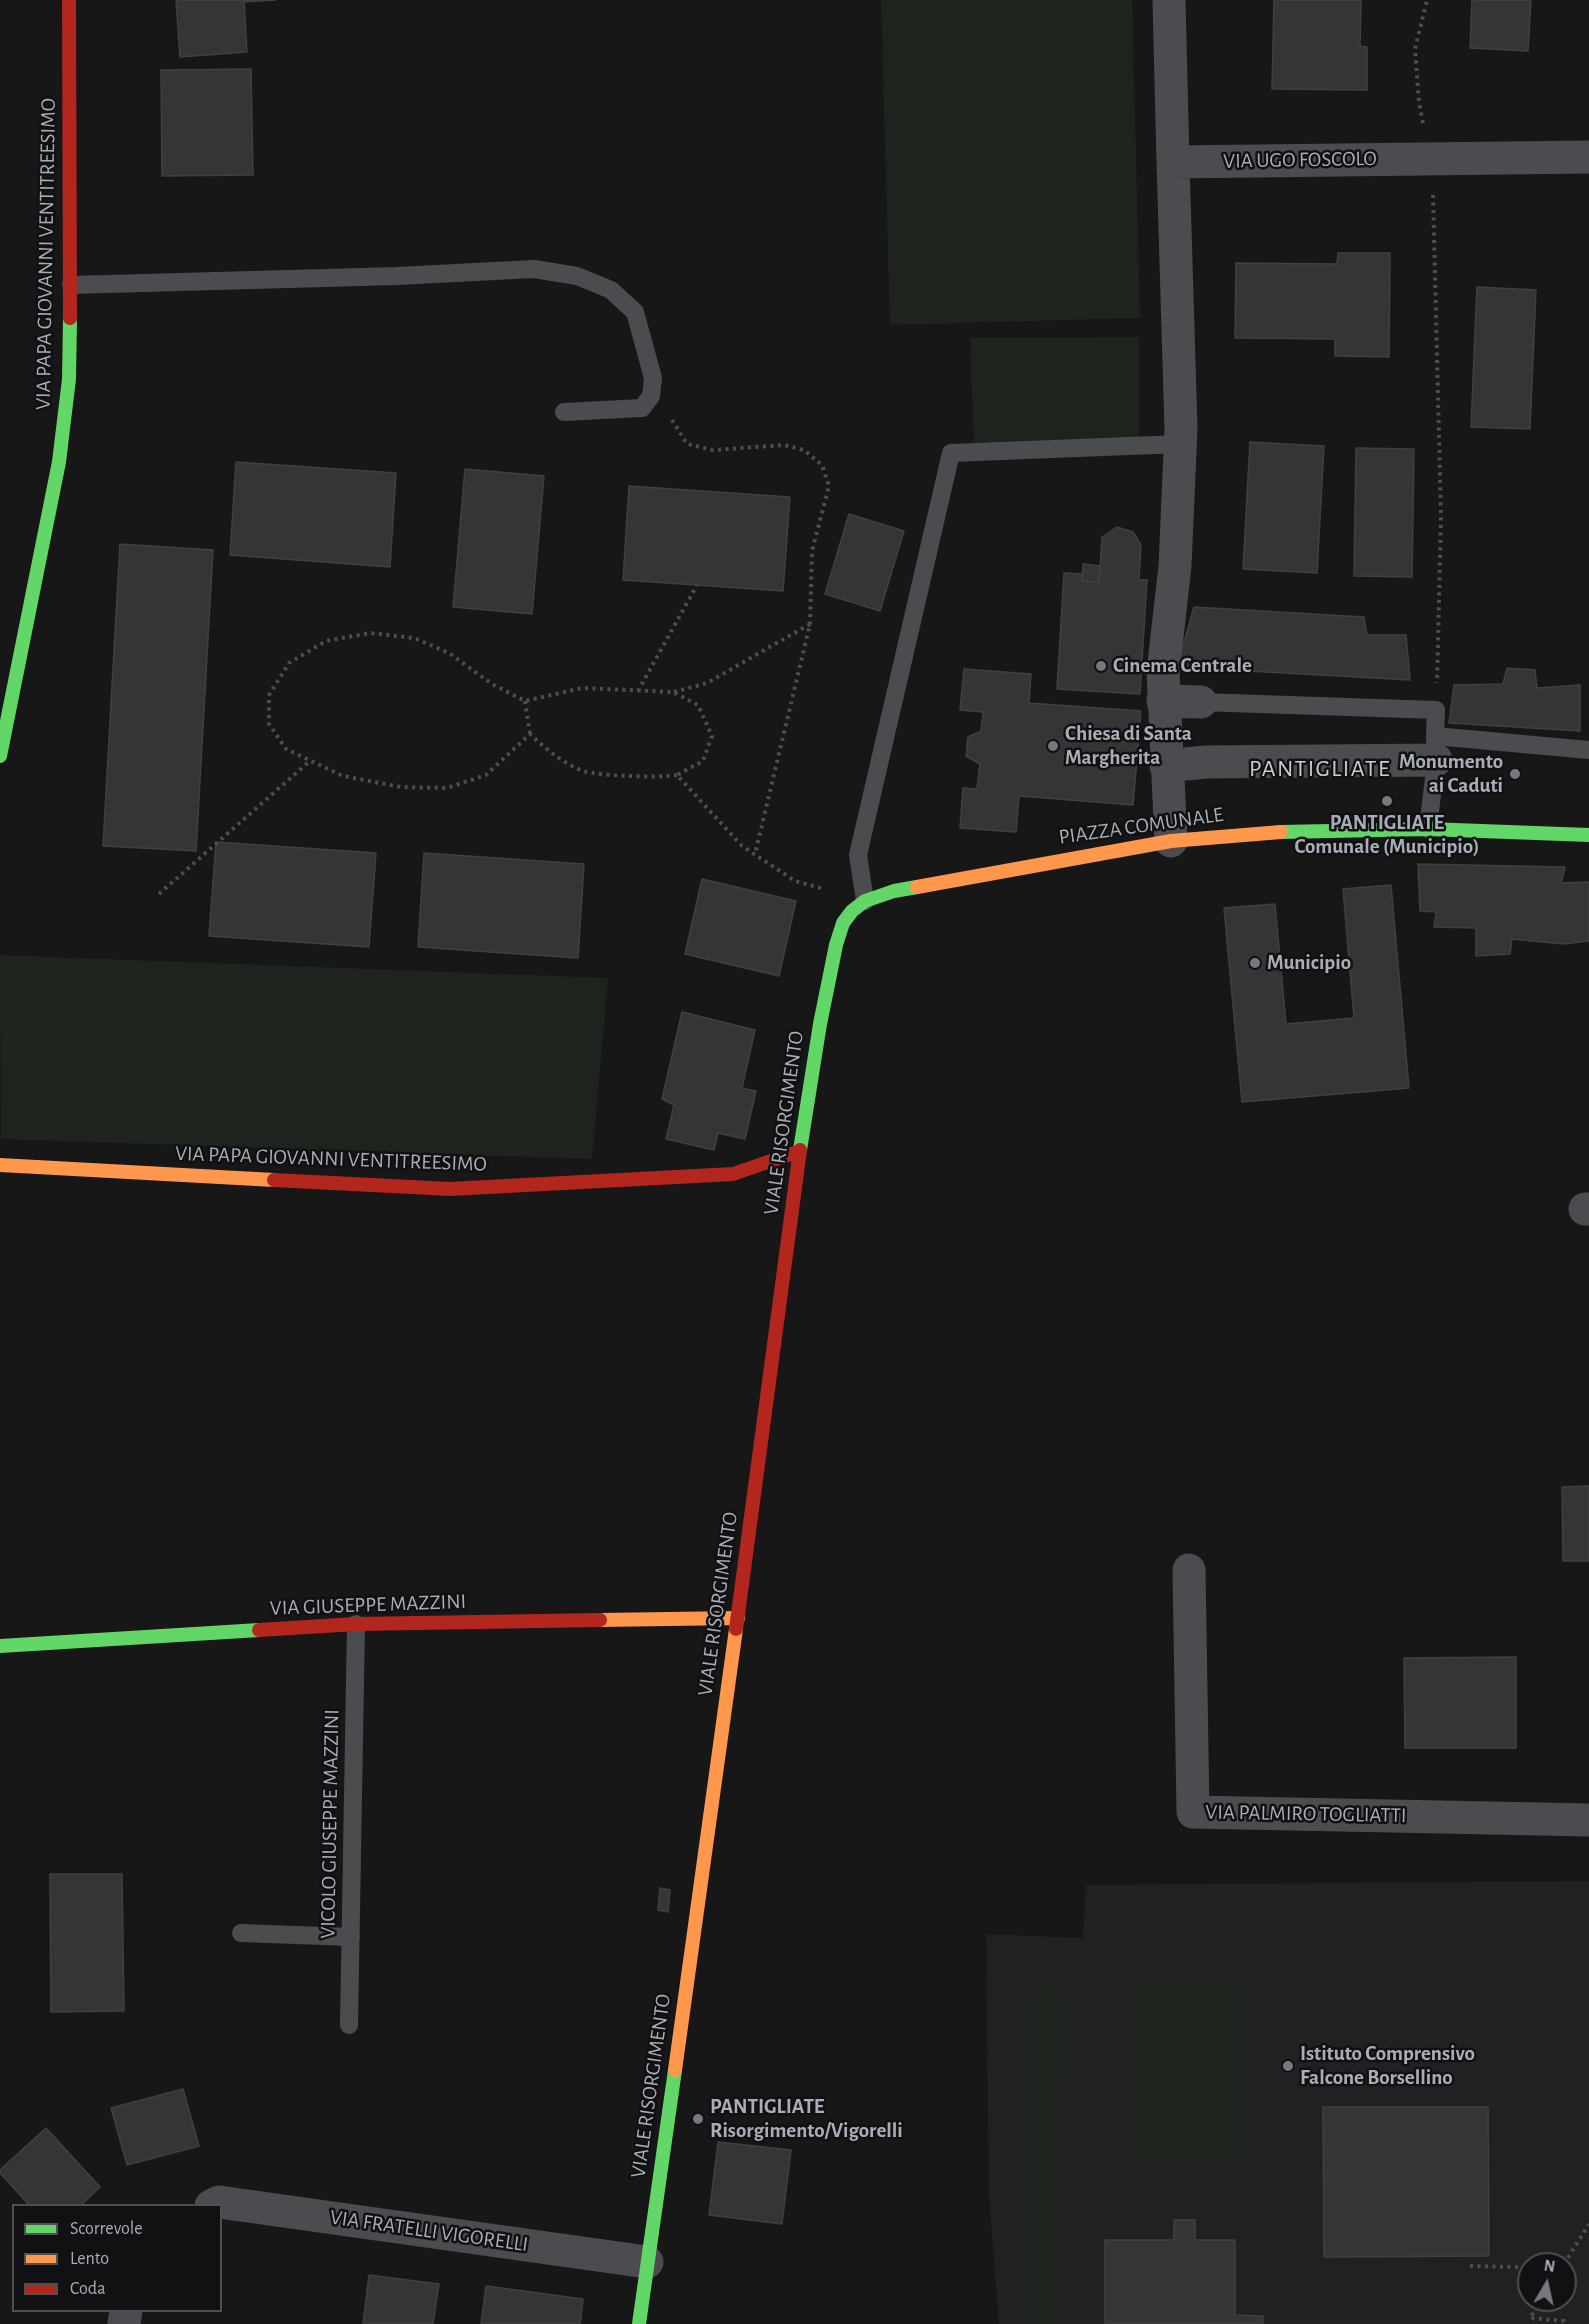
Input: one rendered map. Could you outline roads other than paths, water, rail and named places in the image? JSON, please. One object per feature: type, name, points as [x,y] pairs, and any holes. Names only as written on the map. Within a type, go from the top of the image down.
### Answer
[{"type":"street","name":"VIA PAPA GIOVANNI VENTITREESIMO","points":[[0,756],[59,462],[69,380],[71,285],[69,0]]},
{"type":"street","points":[[1169,0],[1180,444],[1177,524],[1163,672],[1171,841]]},
{"type":"street","name":"VIA UGO FOSCOLO","points":[[1173,162],[1589,157]]},
{"type":"street","points":[[1163,701],[1201,702]]},
{"type":"street","points":[[1166,766],[1435,748]]},
{"type":"street","name":"PIAZZA COMUNALE","points":[[865,902],[905,888],[1171,841],[1319,830],[1428,829],[1585,835]]},
{"type":"street","name":"VIALE RISORGIMENTO","points":[[639,2324],[738,1618],[800,1151],[820,1024],[836,945],[843,923],[852,911],[865,902]]},
{"type":"street","name":"VIA PAPA GIOVANNI VENTITREESIMO","points":[[0,1166],[450,1189],[733,1174],[800,1151]]},
{"type":"street","name":"VIA PALMIRO TOGLIATTI","points":[[1189,1570],[1193,1812],[1589,1820]]},
{"type":"street","name":"VIA GIUSEPPE MAZZINI","points":[[0,1646],[356,1624],[738,1618]]},
{"type":"street","name":"VIA FRATELLI VIGORELLI","points":[[214,2204],[219,2202],[647,2262]]},
{"type":"lane","points":[[71,285],[397,276],[534,268],[577,276],[611,291],[635,312],[653,378],[651,396],[642,408],[564,412]]},
{"type":"lane","points":[[865,902],[858,855],[951,453],[1180,444]]},
{"type":"lane","points":[[1201,702],[1436,711],[1428,829]]},
{"type":"lane","points":[[1435,748],[1589,750]]},
{"type":"lane","name":"PIAZZA COMUNALE","points":[[1585,835],[1589,817]]},
{"type":"lane","name":"VICOLO GIUSEPPE MAZZINI","points":[[349,2025],[356,1624]]},
{"type":"lane","points":[[241,1933],[351,1937]]},
{"type":"place","name":"Cinema Centrale","points":[[1101,666]]},
{"type":"place","name":"Chiesa di Santa Margherita","points":[[1053,746]]},
{"type":"place","name":"Monumento ai Caduti","points":[[1515,774]]},
{"type":"place","name":"PANTIGLIATE Comunale (Municipio)","points":[[1387,801]]},
{"type":"place","name":"Municipio","points":[[1255,963]]},
{"type":"place","name":"Istituto Comprensivo Falcone Borsellino","points":[[1288,2066]]},
{"type":"place","name":"PANTIGLIATE Risorgimento/Vigorelli","points":[[698,2119]]},
{"type":"district","name":"PANTIGLIATE","points":[[1320,769]]}]
